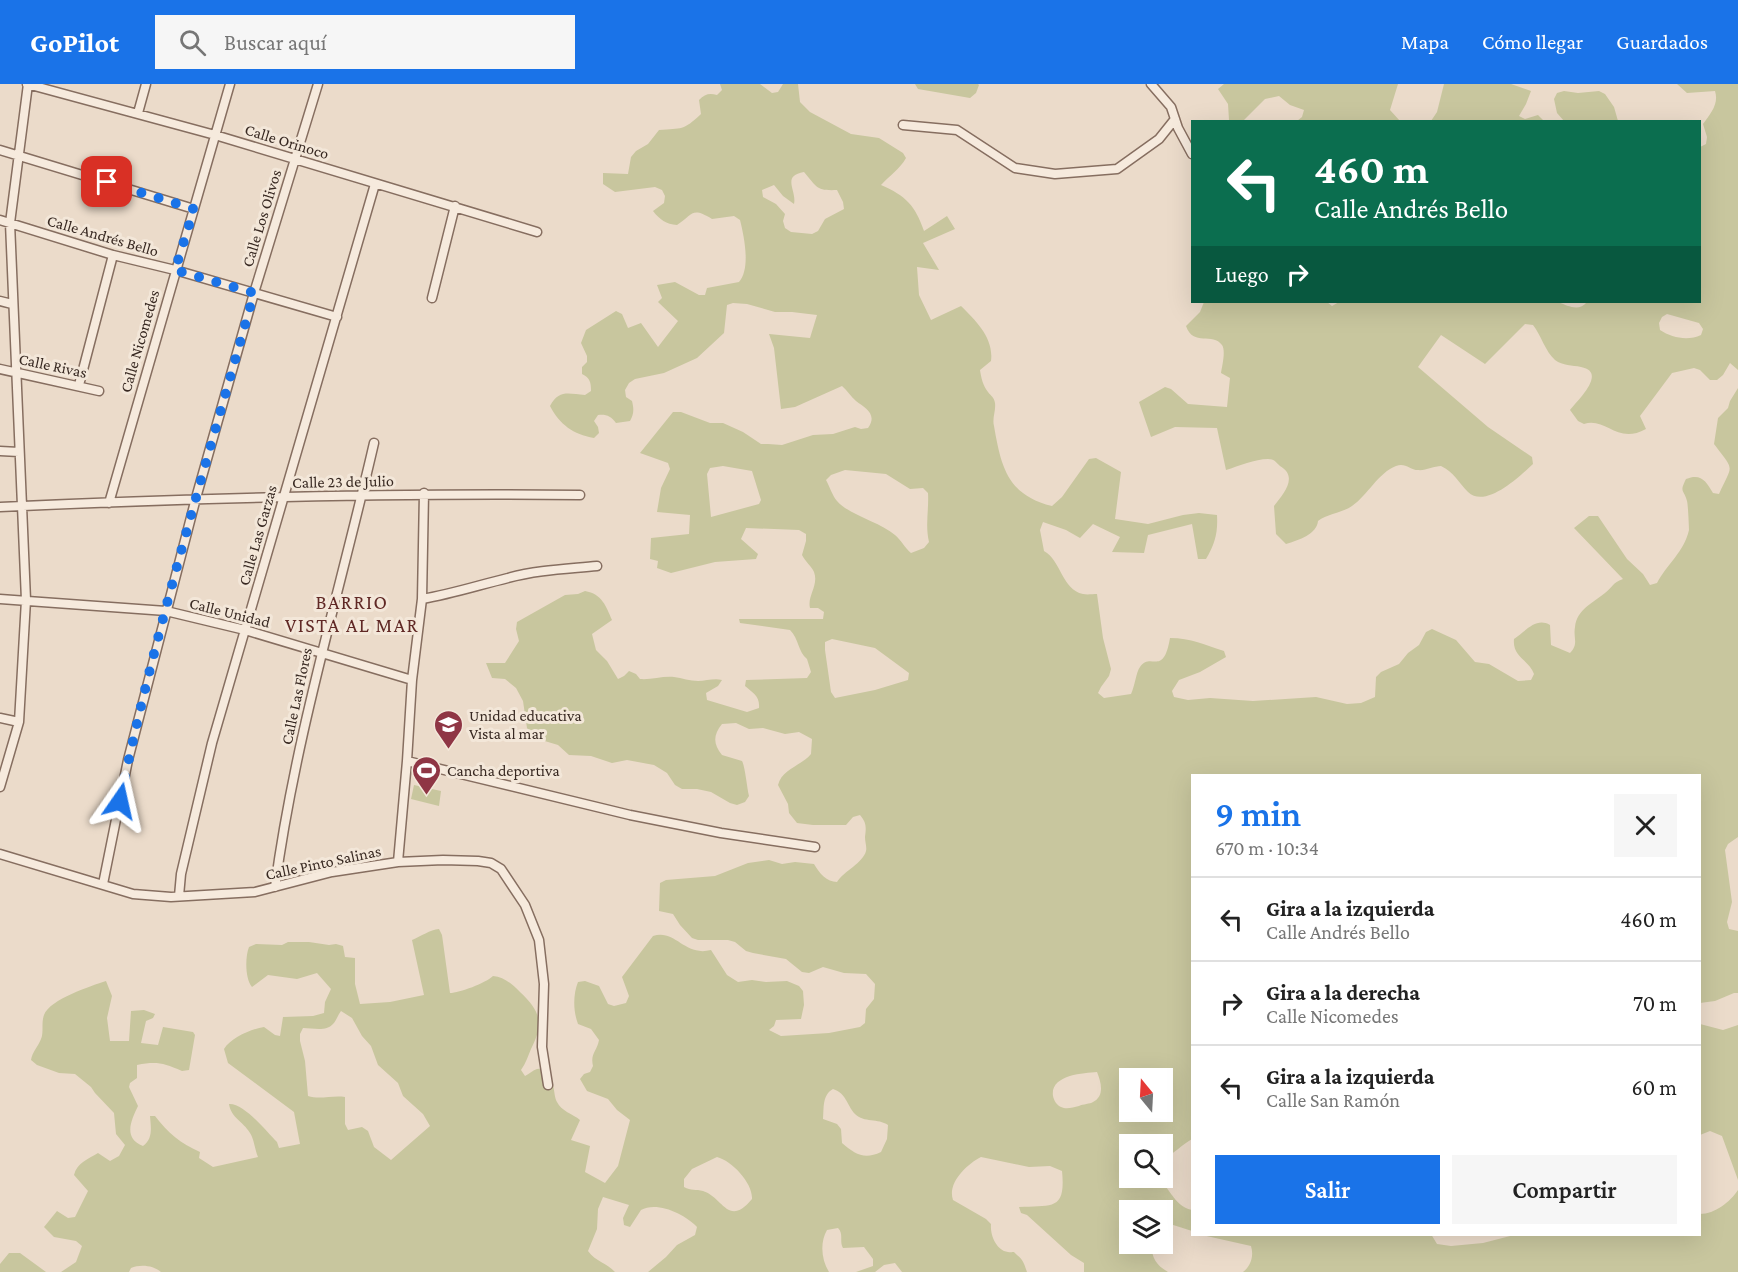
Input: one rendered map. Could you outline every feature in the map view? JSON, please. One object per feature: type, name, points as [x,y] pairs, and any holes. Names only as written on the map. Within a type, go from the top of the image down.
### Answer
[{"type":"street","points":[[0,787],[19,722],[26,600],[10,223],[27,84]]},
{"type":"street","name":"Calle Orinoco","points":[[27,84],[50,86],[537,232]]},
{"type":"street","points":[[138,113],[146,84]]},
{"type":"street","name":"Calle Nicomedes","points":[[109,502],[230,84]]},
{"type":"street","name":"Calle Los Olivos","points":[[103,884],[128,759],[196,498],[254,293],[318,84]]},
{"type":"street","points":[[1151,84],[1172,107],[1175,119],[1191,152]]},
{"type":"street","points":[[903,125],[957,130],[1015,168],[1055,174],[1117,169],[1159,139],[1175,119]]},
{"type":"street","points":[[0,150],[194,209]]},
{"type":"street","name":"Calle Las Garzas","points":[[179,896],[181,874],[212,743],[375,184]]},
{"type":"street","points":[[432,298],[455,206]]},
{"type":"street","name":"Calle Andrés Bello","points":[[0,220],[113,255],[175,270],[337,317]]},
{"type":"street","points":[[79,385],[113,255]]},
{"type":"street","points":[[0,301],[12,304]]},
{"type":"street","name":"Calle Rivas","points":[[0,369],[99,391]]},
{"type":"street","name":"Calle Las Flores","points":[[275,887],[282,833],[321,652],[374,443]]},
{"type":"street","points":[[0,451],[20,452]]},
{"type":"street","points":[[398,862],[412,680],[422,599],[424,493]]},
{"type":"street","name":"Calle 23 de Julio","points":[[0,507],[196,498],[424,493],[580,495]]},
{"type":"street","points":[[422,599],[448,595],[510,577],[541,571],[597,566]]},
{"type":"street","name":"Calle Unidad","points":[[0,599],[166,611],[245,630],[412,680]]},
{"type":"street","points":[[0,718],[19,722]]},
{"type":"street","points":[[407,761],[630,815],[721,833],[815,847]]},
{"type":"street","name":"Calle Pinto Salinas","points":[[0,854],[133,894],[179,896],[243,893],[332,872],[398,862],[443,860],[491,863],[501,869],[525,905],[539,940],[544,984],[542,1047],[549,1085]]},
{"type":"shaded area","points":[[720,84],[760,84],[772,93],[778,92],[783,84],[798,84],[800,102],[810,112],[851,134],[879,138],[903,153],[906,158],[904,162],[881,185],[909,202],[924,231],[947,216],[955,229],[923,243],[939,270],[917,267],[919,295],[931,320],[961,306],[987,337],[991,361],[980,370],[985,387],[995,401],[994,423],[1000,454],[1009,477],[1025,494],[1052,506],[1062,497],[1089,459],[1096,458],[1121,472],[1115,519],[1148,524],[1183,515],[1199,513],[1217,515],[1215,538],[1206,559],[1198,559],[1192,524],[1148,535],[1144,553],[1112,552],[1120,537],[1093,524],[1080,538],[1043,522],[1040,530],[1044,551],[1050,555],[1070,587],[1085,594],[1097,594],[1103,638],[1111,669],[1098,693],[1104,698],[1131,694],[1140,667],[1148,661],[1160,661],[1164,657],[1170,638],[1191,641],[1224,651],[1226,657],[1200,672],[1179,680],[1172,691],[1174,697],[1188,700],[1210,698],[1253,701],[1316,697],[1347,704],[1361,703],[1375,697],[1376,677],[1381,672],[1399,664],[1419,645],[1426,632],[1432,629],[1456,640],[1475,662],[1489,664],[1518,681],[1531,680],[1534,674],[1532,669],[1518,654],[1514,639],[1531,626],[1545,623],[1550,625],[1551,645],[1570,653],[1575,644],[1575,627],[1579,616],[1586,607],[1623,579],[1574,528],[1589,516],[1598,516],[1627,559],[1643,574],[1650,585],[1657,583],[1687,538],[1689,530],[1687,503],[1682,489],[1686,479],[1696,477],[1702,479],[1713,493],[1719,494],[1727,477],[1729,464],[1714,444],[1718,418],[1728,408],[1738,388],[1738,837],[1728,844],[1725,850],[1732,902],[1727,922],[1729,929],[1738,931],[1738,993],[1715,1001],[1701,1003],[1701,774],[1191,774],[1191,1140],[1173,1153],[1173,1134],[1119,1134],[1119,1188],[1166,1188],[1180,1204],[1191,1210],[1191,1231],[1173,1225],[1173,1200],[1119,1200],[1119,1254],[1152,1254],[1160,1267],[1168,1272],[1084,1272],[1084,1263],[1071,1255],[1027,1215],[1021,1213],[1019,1207],[1048,1205],[1059,1199],[1063,1184],[1062,1171],[1050,1166],[1029,1167],[981,1157],[964,1169],[956,1181],[953,1187],[953,1200],[986,1219],[991,1224],[997,1245],[1004,1251],[1014,1252],[1024,1263],[1027,1272],[902,1272],[895,1263],[884,1265],[875,1272],[856,1272],[873,1266],[873,1259],[864,1247],[843,1248],[838,1228],[827,1230],[823,1240],[823,1256],[829,1272],[648,1272],[677,1245],[695,1235],[697,1227],[671,1210],[655,1207],[641,1210],[630,1227],[624,1225],[623,1218],[629,1205],[603,1197],[598,1209],[597,1229],[588,1251],[594,1258],[615,1272],[161,1272],[142,1266],[131,1268],[129,1272],[61,1272],[76,1262],[82,1246],[76,1241],[54,1237],[44,1227],[57,1211],[68,1218],[75,1217],[88,1191],[74,1175],[80,1164],[98,1153],[110,1161],[119,1156],[125,1145],[116,1134],[114,1113],[91,1087],[75,1074],[59,1073],[37,1065],[31,1060],[41,1039],[43,1018],[48,1009],[72,994],[106,981],[112,996],[107,1018],[110,1041],[129,1041],[131,1011],[144,1010],[155,1014],[153,1018],[146,1021],[141,1043],[158,1045],[163,1027],[193,1032],[195,1035],[189,1070],[182,1071],[155,1063],[137,1065],[137,1078],[130,1083],[129,1087],[138,1106],[130,1128],[133,1138],[143,1146],[146,1143],[151,1133],[150,1116],[155,1116],[180,1141],[200,1152],[199,1158],[213,1167],[258,1157],[251,1135],[232,1113],[229,1104],[241,1108],[254,1118],[277,1142],[279,1148],[300,1144],[294,1112],[228,1063],[224,1049],[236,1038],[259,1028],[264,1027],[280,1036],[283,1017],[313,1016],[324,1013],[325,1002],[331,989],[317,973],[297,979],[268,975],[252,987],[246,968],[247,956],[249,947],[256,944],[282,945],[288,942],[309,942],[343,946],[345,957],[355,958],[355,984],[360,1004],[390,1002],[424,995],[412,940],[439,929],[442,935],[450,993],[485,982],[493,976],[511,984],[527,999],[536,1012],[538,1032],[521,1070],[525,1076],[537,1069],[543,1069],[550,1075],[555,1098],[559,1105],[580,1120],[571,1140],[590,1146],[585,1172],[605,1183],[618,1166],[630,1120],[608,1099],[587,1091],[580,1079],[584,1074],[590,1072],[593,1066],[593,1055],[599,1040],[591,1029],[578,1024],[574,1003],[578,982],[585,981],[599,986],[608,1004],[614,1006],[626,1003],[629,996],[622,977],[653,936],[668,936],[694,950],[711,950],[727,975],[738,982],[787,981],[799,986],[803,991],[804,1005],[801,1019],[776,1020],[774,1026],[769,1030],[781,1036],[829,1033],[860,1027],[865,1023],[866,1009],[874,999],[875,984],[866,974],[844,973],[823,967],[809,973],[802,972],[786,959],[746,951],[735,942],[692,938],[673,914],[659,911],[660,883],[666,880],[715,876],[748,863],[769,860],[782,864],[795,862],[814,864],[824,876],[837,882],[861,859],[866,851],[866,826],[860,815],[853,817],[846,825],[813,825],[797,823],[789,813],[788,804],[778,785],[783,775],[811,754],[812,739],[799,732],[785,734],[763,728],[749,729],[736,723],[722,724],[715,740],[717,747],[722,755],[742,761],[745,772],[749,796],[745,802],[737,805],[711,792],[682,789],[675,785],[667,773],[654,765],[627,760],[612,763],[591,756],[569,755],[558,745],[538,739],[527,728],[523,701],[516,688],[505,679],[492,678],[486,663],[505,663],[519,641],[517,622],[565,595],[585,591],[599,598],[612,620],[592,634],[596,650],[607,661],[618,679],[629,671],[640,679],[677,677],[695,681],[722,680],[718,686],[706,693],[707,700],[747,712],[759,708],[759,704],[755,695],[745,686],[746,680],[807,678],[811,672],[807,659],[790,630],[740,623],[739,619],[823,619],[824,612],[818,608],[810,608],[815,577],[813,570],[802,555],[806,534],[799,530],[746,528],[741,539],[758,554],[756,559],[715,562],[671,573],[657,568],[658,561],[650,559],[651,538],[689,534],[690,515],[657,512],[661,488],[670,469],[668,463],[640,453],[673,412],[681,412],[710,423],[723,423],[761,444],[782,445],[813,435],[833,434],[855,427],[868,428],[872,419],[871,415],[842,386],[795,407],[781,409],[774,348],[769,334],[810,338],[817,315],[775,312],[747,304],[727,305],[724,333],[697,358],[664,373],[635,379],[629,383],[625,390],[626,397],[632,401],[633,407],[630,421],[616,423],[608,416],[598,415],[594,421],[599,433],[594,438],[568,428],[550,406],[561,395],[585,395],[591,391],[590,381],[582,374],[582,367],[587,362],[587,356],[581,343],[586,330],[616,311],[622,314],[628,328],[641,323],[658,347],[678,321],[658,302],[662,298],[657,285],[675,282],[699,295],[705,295],[707,288],[739,282],[743,276],[746,260],[745,243],[740,220],[734,216],[712,219],[700,213],[693,213],[677,225],[670,224],[653,211],[664,203],[665,196],[662,190],[655,187],[615,192],[603,184],[603,173],[628,174],[631,157],[636,151],[648,144],[659,130],[678,129],[690,123],[701,114],[699,100],[707,94],[717,95],[722,90]],"holes":[[[804,172],[821,189],[837,190],[844,209],[825,219],[818,231],[812,234],[791,232],[785,228],[783,221],[785,214],[776,204],[763,197],[762,190],[774,185],[794,204],[792,180],[797,174]],[[723,466],[752,471],[761,500],[759,504],[711,517],[707,474],[710,468]],[[845,470],[886,474],[910,489],[923,488],[928,493],[929,542],[924,548],[911,553],[889,530],[842,506],[835,499],[826,480],[831,475]],[[832,639],[875,648],[909,673],[908,680],[875,690],[835,698],[831,692],[825,650],[825,642]],[[341,1011],[352,1018],[362,1036],[371,1046],[378,1065],[398,1083],[403,1096],[423,1114],[430,1126],[391,1160],[374,1147],[368,1131],[362,1127],[348,1130],[345,1124],[345,1097],[308,1096],[305,1061],[300,1041],[303,1028],[323,1029],[330,1026]],[[1097,1072],[1101,1093],[1090,1103],[1063,1108],[1055,1101],[1053,1089],[1062,1079]],[[833,1089],[838,1091],[859,1117],[888,1125],[887,1139],[881,1152],[870,1156],[860,1155],[842,1143],[841,1129],[837,1124],[823,1119],[825,1098]],[[717,1157],[723,1159],[745,1180],[752,1199],[744,1207],[731,1211],[710,1194],[684,1187],[684,1179],[692,1169]]]},
{"type":"shaded area","points":[[915,84],[979,85],[976,93],[970,98],[918,89]]},
{"type":"shaded area","points":[[1224,84],[1398,84],[1390,110],[1399,120],[1298,120],[1304,110],[1290,105],[1279,96],[1265,99],[1244,120],[1229,120],[1228,104],[1218,89]]},
{"type":"shaded area","points":[[1444,84],[1511,84],[1531,91],[1519,116],[1525,119],[1538,115],[1543,120],[1432,120],[1437,112]]},
{"type":"shaded area","points":[[1677,84],[1738,84],[1738,370],[1730,363],[1717,380],[1710,380],[1700,370],[1694,368],[1672,373],[1640,416],[1646,429],[1627,434],[1599,424],[1584,424],[1578,421],[1570,410],[1584,394],[1592,375],[1589,370],[1555,360],[1533,325],[1525,324],[1485,364],[1441,335],[1418,367],[1488,427],[1532,457],[1533,464],[1502,489],[1484,496],[1475,496],[1468,492],[1453,474],[1441,466],[1415,470],[1402,465],[1396,466],[1378,479],[1352,506],[1318,521],[1311,533],[1286,544],[1276,534],[1274,506],[1288,486],[1289,480],[1286,470],[1275,461],[1258,460],[1226,470],[1217,428],[1175,427],[1151,437],[1139,402],[1165,387],[1171,389],[1188,404],[1227,407],[1230,378],[1221,373],[1224,355],[1222,345],[1218,341],[1193,336],[1186,326],[1200,312],[1204,303],[1328,303],[1332,306],[1337,303],[1561,303],[1580,307],[1586,303],[1701,303],[1701,146],[1706,144],[1707,137],[1703,124],[1714,108],[1715,91],[1687,93]],"holes":[[[1667,314],[1699,323],[1703,329],[1701,335],[1696,337],[1675,337],[1660,330],[1659,323]]]},
{"type":"shaded area","points":[[1599,91],[1605,94],[1614,107],[1618,120],[1563,120],[1557,113],[1554,99],[1557,93]]},
{"type":"shaded area","name":"Cancha deportiva","points":[[414,785],[441,791],[439,806],[411,799]]},
{"type":"shaded area","points":[[1701,1024],[1723,1030],[1738,1025],[1738,1180],[1722,1136],[1710,1131],[1701,1135]]},
{"type":"shaded area","points":[[1738,1190],[1738,1272],[1243,1272],[1251,1260],[1251,1246],[1206,1236],[1432,1236],[1437,1244],[1451,1246],[1483,1243],[1510,1236],[1701,1236],[1701,1214],[1711,1212],[1731,1199]]},
{"type":"shaded area","points":[[9,1253],[20,1253],[46,1272],[0,1272],[0,1264]]},
{"type":"place","name":"Unidad educativa Vista al mar","points":[[448,750]]},
{"type":"place","name":"Cancha deportiva","points":[[426,796]]},
{"type":"district","name":"BARRIO VISTA AL MAR","points":[[352,614]]},
{"type":"route","points":[[107,182],[194,209],[175,270],[254,293],[166,611],[128,759],[120,801]]}]
